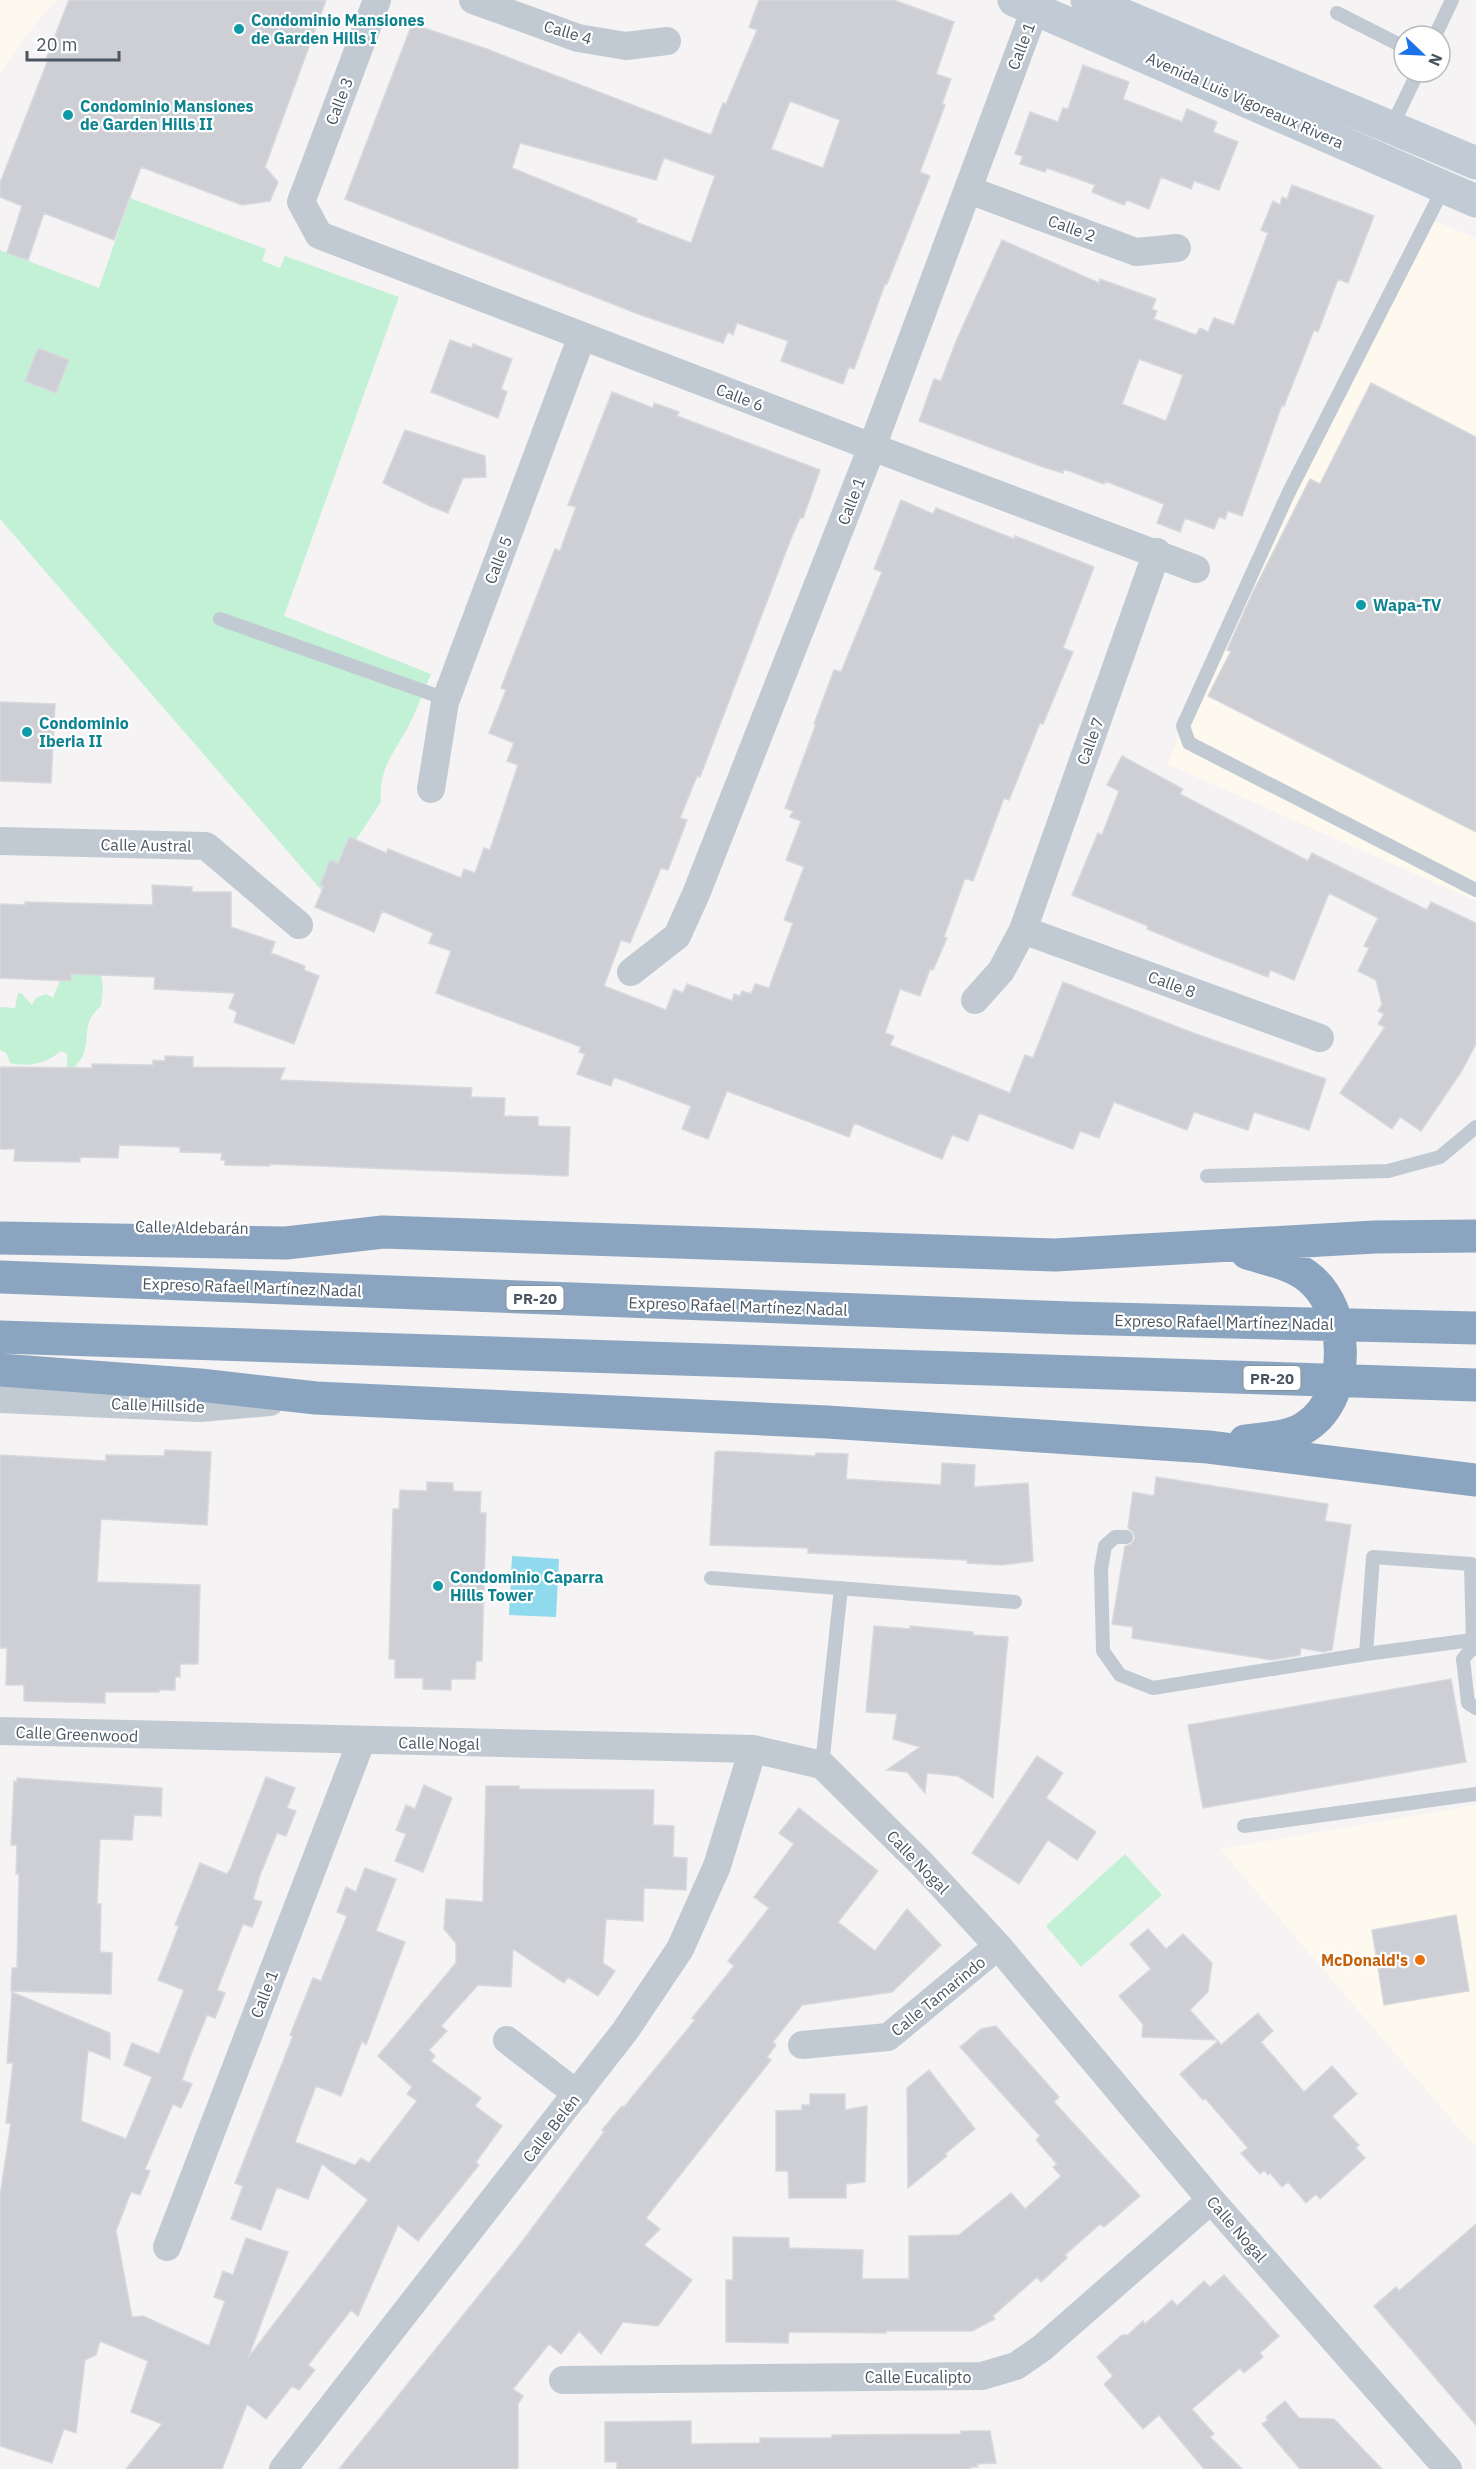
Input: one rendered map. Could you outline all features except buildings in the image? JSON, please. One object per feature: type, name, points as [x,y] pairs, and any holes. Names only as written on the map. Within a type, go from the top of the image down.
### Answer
[{"type":"highway","points":[[0,1238],[286,1243],[383,1232],[1055,1255],[1375,1237],[1476,1236]]},
{"type":"highway","points":[[1208,1447],[1292,1433],[1307,1427],[1323,1413],[1333,1392],[1339,1366],[1340,1338],[1333,1311],[1323,1293],[1308,1276],[1290,1265],[1223,1245]]},
{"type":"highway","name":"Expreso Rafael Martínez Nadal","points":[[0,1277],[1070,1318],[1476,1328]]},
{"type":"highway","name":"PR-20","points":[[0,1337],[1476,1385]]},
{"type":"highway","points":[[0,1370],[200,1385],[316,1398],[827,1422],[1208,1447],[1476,1480]]},
{"type":"main road","name":"Avenida Luis Vigoreaux Rivera","points":[[1087,0],[1476,163]]},
{"type":"main road","name":"Avenida Luis Vigoreaux Rivera","points":[[1025,4],[1476,201]]},
{"type":"street","name":"Calle 3","points":[[301,202],[377,0]]},
{"type":"street","name":"Calle 4","points":[[473,0],[578,38],[626,46],[667,41]]},
{"type":"street","name":"Calle 1","points":[[631,972],[677,936],[686,915],[872,447],[969,190],[1025,4]]},
{"type":"street","name":"Calle 2","points":[[969,190],[1136,252],[1177,248]]},
{"type":"street","name":"Calle 6","points":[[301,202],[320,235],[872,447],[1196,568]]},
{"type":"street","name":"Calle 5","points":[[431,789],[446,699],[582,336]]},
{"type":"street","name":"Calle 7","points":[[975,1000],[1002,971],[1023,930],[1157,552]]},
{"type":"street","name":"Calle Austral","points":[[0,841],[206,846],[299,925]]},
{"type":"street","name":"Calle 8","points":[[1023,930],[1320,1038]]},
{"type":"street","name":"Calle Aldebarán","points":[[0,1222],[383,1232]]},
{"type":"street","name":"Calle Hillside","points":[[0,1399],[201,1408],[316,1398]]},
{"type":"street","name":"Calle Greenwood","points":[[0,1731],[155,1736]]},
{"type":"street","name":"Calle Nogal","points":[[155,1736],[753,1749],[822,1765],[922,1864],[998,1946],[1211,2200],[1448,2469]]},
{"type":"street","name":"Calle 1","points":[[166,2247],[361,1742]]},
{"type":"street","name":"Calle Belén","points":[[283,2469],[577,2094],[625,2031],[680,1949],[717,1866],[753,1749]]},
{"type":"street","name":"Calle Tamarindo","points":[[802,2044],[888,2037],[998,1946]]},
{"type":"street","points":[[507,2040],[577,2094]]},
{"type":"street","name":"Calle Eucalipto","points":[[563,2379],[982,2376],[1016,2366],[1042,2348],[1211,2200]]},
{"type":"lane","points":[[1441,24],[1452,0]]},
{"type":"lane","points":[[1337,13],[1392,40]]},
{"type":"lane","points":[[1391,128],[1412,84]]},
{"type":"lane","points":[[1444,187],[1288,494],[1183,726],[1189,743],[1476,890]]},
{"type":"lane","points":[[220,619],[446,699]]},
{"type":"lane","points":[[1207,1176],[1388,1171],[1440,1157],[1476,1127]]},
{"type":"lane","points":[[1126,1537],[1115,1537],[1105,1546],[1101,1569],[1103,1651],[1120,1675],[1153,1688],[1366,1654],[1474,1645]]},
{"type":"lane","points":[[1366,1654],[1373,1557],[1471,1564],[1474,1645],[1463,1659],[1468,1703],[1476,1708]]},
{"type":"lane","points":[[711,1578],[1015,1602]]},
{"type":"lane","points":[[822,1765],[841,1588]]},
{"type":"lane","points":[[1244,1826],[1476,1794]]},
{"type":"shaded area","points":[[0,0],[58,0],[40,17],[0,74]]},
{"type":"shaded area","points":[[1425,217],[1476,238],[1476,901],[1167,764]]},
{"type":"shaded area","points":[[1476,1805],[1476,2148],[1220,1849]]},
{"type":"green space","points":[[130,198],[266,249],[262,261],[280,268],[285,256],[399,297],[284,616],[431,674],[410,723],[385,769],[381,802],[322,891],[0,519],[0,250],[99,288]]},
{"type":"green space","points":[[72,964],[101,975],[103,988],[101,1006],[89,1023],[81,1059],[72,1071],[67,1067],[67,1054],[61,1051],[37,1063],[24,1065],[10,1063],[6,1053],[0,1050],[0,1007],[15,1008],[18,993],[21,993],[32,1005],[36,998],[46,994],[53,998],[60,980],[71,981]]},
{"type":"green space","points":[[1125,1854],[1162,1895],[1081,1967],[1046,1926]]},
{"type":"water","points":[[512,1556],[559,1559],[556,1617],[509,1615]]},
{"type":"place","name":"Condominio Mansiones de Garden Hills I","points":[[239,29]]},
{"type":"place","name":"Condominio Mansiones de Garden Hills II","points":[[68,115]]},
{"type":"place","name":"Wapa-TV","points":[[1361,605]]},
{"type":"place","name":"Condominio Iberia II","points":[[27,732]]},
{"type":"place","name":"Condominio Caparra Hills Tower","points":[[438,1586]]},
{"type":"place","name":"McDonald's","points":[[1420,1960]]}]
